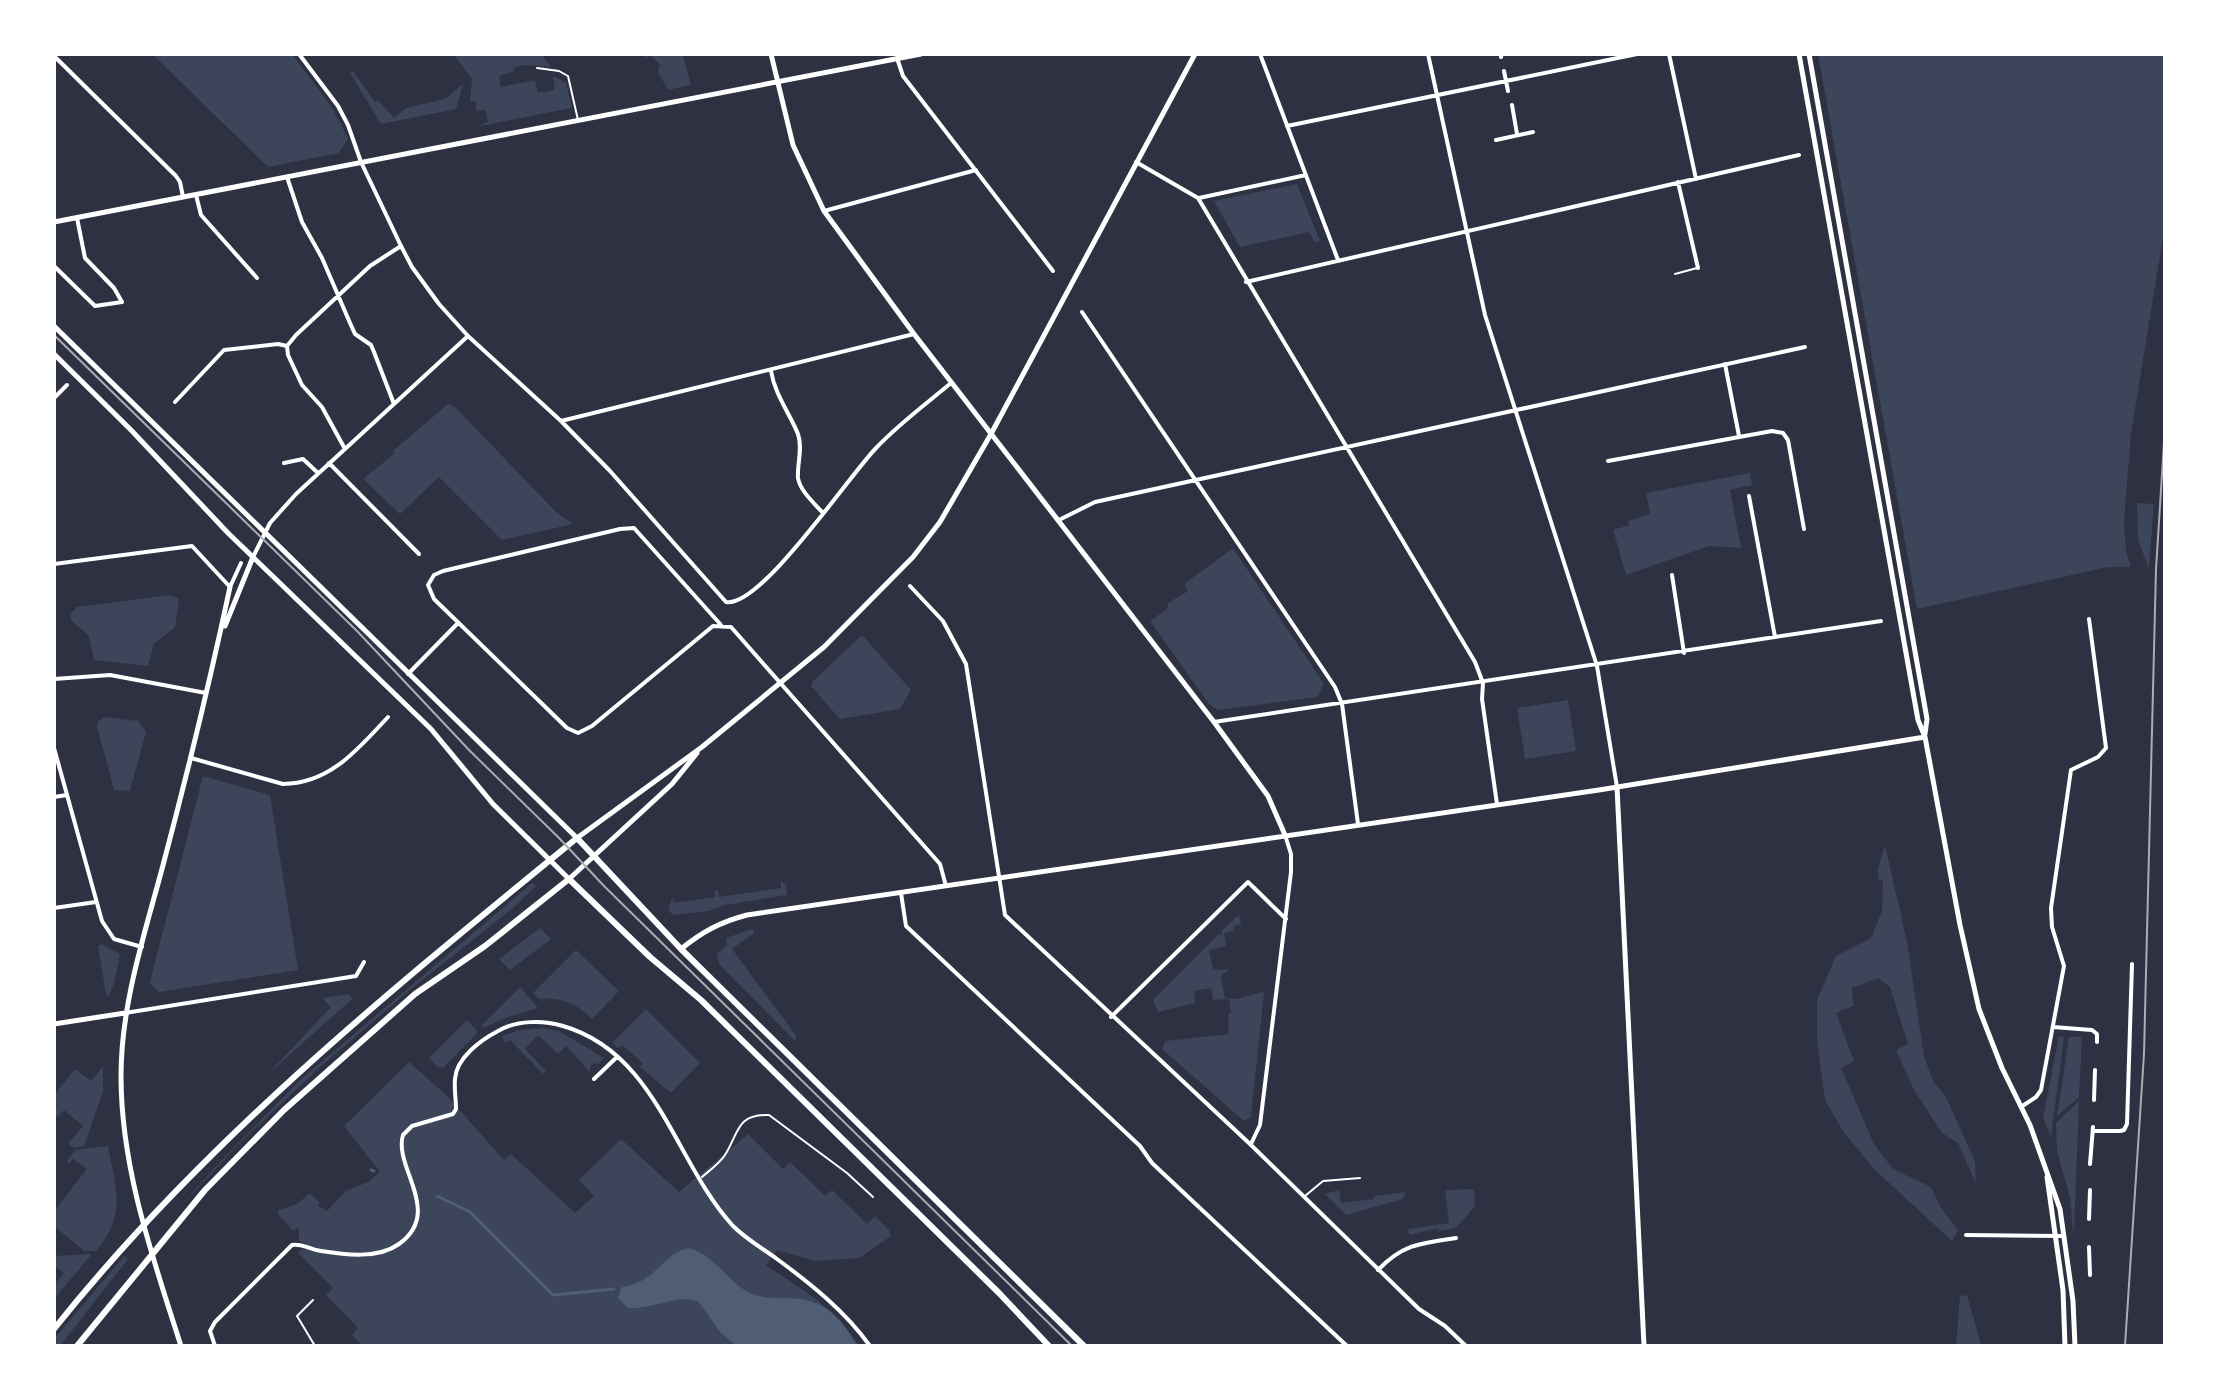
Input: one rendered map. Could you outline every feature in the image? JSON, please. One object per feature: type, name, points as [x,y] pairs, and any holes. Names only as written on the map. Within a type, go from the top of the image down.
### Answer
[{"type":"main road","points":[[54,1329],[144,1226],[250,1117],[323,1050],[577,838],[681,949],[1084,1346]]},
{"type":"main road","points":[[77,1346],[237,1156],[323,1074],[415,994],[485,946],[569,879],[650,957],[701,1000],[1049,1346]]},
{"type":"street","points":[[299,54],[338,106],[401,246],[439,304],[468,336],[561,421],[633,496],[723,600],[732,603],[743,598],[790,555],[874,449],[951,383]]},
{"type":"street","points":[[771,54],[793,145],[824,211],[951,383],[1268,796],[1285,835],[1291,864],[1260,1125],[1250,1144]]},
{"type":"street","points":[[54,222],[921,54]]},
{"type":"street","points":[[54,326],[577,838],[702,747],[780,684],[824,647],[913,557],[940,522],[991,434],[1195,54]]},
{"type":"street","points":[[1260,54],[1338,260]]},
{"type":"street","points":[[1428,54],[1485,315],[1597,666],[1617,787],[1644,1346]]},
{"type":"street","points":[[1287,126],[1637,54]]},
{"type":"street","points":[[1669,54],[1696,179]]},
{"type":"street","points":[[1799,54],[1918,720],[1925,737],[1973,986],[1988,1034],[2021,1107],[2060,1209],[2075,1346]]},
{"type":"street","points":[[1809,54],[1927,719],[1925,737]]},
{"type":"street","points":[[54,56],[176,176],[184,197]]},
{"type":"street","points":[[897,58],[903,76],[1053,271]]},
{"type":"street","points":[[1504,71],[1508,91]]},
{"type":"street","points":[[1512,105],[1517,135]]},
{"type":"street","points":[[1496,140],[1533,132]]},
{"type":"street","points":[[1246,282],[1799,155]]},
{"type":"street","points":[[1136,162],[1198,198],[1475,662],[1483,683],[1482,699],[1497,804]]},
{"type":"street","points":[[824,211],[976,170]]},
{"type":"street","points":[[1198,198],[1306,175]]},
{"type":"street","points":[[287,177],[302,222],[322,258],[355,334],[371,345],[394,404]]},
{"type":"street","points":[[1678,182],[1698,268]]},
{"type":"street","points":[[196,195],[201,215],[257,278]]},
{"type":"street","points":[[54,266],[95,306],[122,302],[114,288],[85,258],[77,218]]},
{"type":"street","points":[[287,346],[370,266],[401,246]]},
{"type":"street","points":[[1082,312],[1335,687],[1342,704],[1358,824]]},
{"type":"street","points":[[561,421],[914,334]]},
{"type":"street","points":[[220,635],[235,606],[253,557],[278,513],[468,336]]},
{"type":"street","points":[[175,402],[224,350],[278,344],[287,346]]},
{"type":"street","points":[[287,346],[302,385],[322,407],[345,449]]},
{"type":"street","points":[[1059,520],[1095,502],[1514,408],[1805,347]]},
{"type":"street","points":[[54,354],[228,533],[431,729],[493,804],[569,879],[672,784],[702,747]]},
{"type":"street","points":[[1725,364],[1739,437]]},
{"type":"street","points":[[771,371],[774,389],[799,436],[798,479],[802,489],[823,513]]},
{"type":"street","points":[[54,398],[67,385]]},
{"type":"street","points":[[1608,461],[1772,431],[1783,433],[1804,529]]},
{"type":"street","points":[[284,463],[303,459],[318,473]]},
{"type":"street","points":[[329,463],[419,554]]},
{"type":"street","points":[[1749,496],[1775,637]]},
{"type":"street","points":[[721,625],[639,531],[626,527],[438,572],[428,585],[431,595],[458,623],[567,728],[578,733],[592,726],[713,626],[731,627],[940,864],[946,886]]},
{"type":"street","points":[[54,564],[187,546],[199,551],[230,587]]},
{"type":"street","points":[[181,1346],[144,1226],[126,1140],[121,1094],[125,1013],[191,758],[230,587],[241,563]]},
{"type":"street","points":[[1672,575],[1684,653]]},
{"type":"street","points":[[910,586],[943,621],[966,664],[1005,915],[1250,1144],[1419,1309],[1445,1326],[1466,1346]]},
{"type":"street","points":[[2021,1107],[2041,1090],[2064,966],[2052,927],[2051,908],[2071,770],[2098,757],[2106,748],[2089,619]]},
{"type":"street","points":[[1214,722],[1881,621]]},
{"type":"street","points":[[408,674],[458,623]]},
{"type":"street","points":[[54,679],[110,675],[207,693]]},
{"type":"street","points":[[191,758],[283,784],[293,784],[331,772],[353,755],[388,717]]},
{"type":"street","points":[[681,949],[704,931],[736,918],[1617,787],[1925,737]]},
{"type":"street","points":[[54,748],[106,931],[114,939],[142,947]]},
{"type":"street","points":[[54,797],[67,795]]},
{"type":"street","points":[[1111,1017],[1248,882],[1286,919]]},
{"type":"street","points":[[901,893],[906,926],[1347,1346]]},
{"type":"street","points":[[54,908],[96,902]]},
{"type":"street","points":[[54,1024],[356,976],[364,962]]},
{"type":"street","points":[[2090,1164],[2093,1129],[2120,1131],[2127,1124],[2132,964]]},
{"type":"street","points":[[215,1346],[210,1331],[215,1322],[292,1245],[302,1244],[320,1251],[376,1255],[403,1241],[413,1229],[418,1213],[401,1139],[412,1126],[453,1114],[456,1109],[457,1068],[488,1037],[514,1025],[550,1022],[573,1028],[617,1057],[647,1090],[722,1213],[749,1241],[818,1291],[848,1318],[870,1346]]},
{"type":"street","points":[[2053,1027],[2092,1030],[2097,1034],[2097,1042]]},
{"type":"street","points":[[594,1079],[617,1057]]},
{"type":"street","points":[[2094,1100],[2095,1070]]},
{"type":"street","points":[[2046,1168],[2063,1290],[2065,1346]]},
{"type":"street","points":[[2089,1219],[2090,1190]]},
{"type":"street","points":[[1966,1235],[2064,1236]]},
{"type":"street","points":[[1378,1270],[1393,1254],[1407,1247],[1456,1238]]},
{"type":"street","points":[[2089,1247],[2090,1275]]},
{"type":"lane","points":[[537,68],[559,71],[568,76],[578,121]]},
{"type":"lane","points":[[1675,274],[1698,268]]},
{"type":"lane","points":[[701,1178],[722,1159],[745,1121],[755,1115],[769,1115],[847,1173],[873,1197]]},
{"type":"lane","points":[[1304,1197],[1323,1181],[1360,1178]]},
{"type":"lane","points":[[313,1300],[297,1316],[315,1346]]},
{"type":"shaded area","points":[[152,54],[292,54],[331,106],[348,138],[339,153],[268,167]]},
{"type":"shaded area","points":[[453,54],[541,54],[551,67],[514,67],[514,71],[499,76],[501,87],[535,80],[538,93],[555,90],[553,76],[566,83],[572,108],[475,127],[488,122],[486,110],[477,111],[475,101],[470,101],[472,79]]},
{"type":"shaded area","points":[[643,54],[683,56],[691,85],[668,90],[658,72],[660,64],[650,55],[647,58]]},
{"type":"shaded area","points":[[1818,54],[2165,54],[2165,225],[2131,433],[2124,521],[2126,551],[2131,567],[2108,567],[1917,609]]},
{"type":"shaded area","points":[[353,71],[375,102],[378,100],[394,118],[406,108],[445,99],[463,84],[456,109],[381,124],[350,73]]},
{"type":"shaded area","points":[[1297,184],[1320,241],[1315,243],[1309,232],[1240,247],[1214,201]]},
{"type":"shaded area","points":[[448,404],[456,408],[556,512],[573,524],[502,540],[439,477],[400,514],[363,479]]},
{"type":"shaded area","points":[[1750,473],[1752,485],[1730,490],[1741,548],[1709,546],[1626,575],[1613,530],[1650,514],[1646,493]]},
{"type":"shaded area","points":[[2137,503],[2154,504],[2149,569],[2138,540]]},
{"type":"shaded area","points":[[1233,548],[1324,684],[1317,697],[1218,710],[1209,704],[1150,621],[1167,609],[1168,603],[1188,591],[1184,584]]},
{"type":"shaded area","points":[[170,595],[179,599],[175,627],[154,644],[148,666],[94,660],[89,636],[71,620],[70,614],[77,607]]},
{"type":"shaded area","points":[[862,635],[911,690],[900,709],[840,719],[811,686]]},
{"type":"shaded area","points":[[1568,700],[1576,751],[1525,759],[1517,708]]},
{"type":"shaded area","points":[[104,717],[138,721],[146,732],[130,791],[114,790],[97,726]]},
{"type":"shaded area","points":[[203,776],[270,795],[298,970],[159,992],[150,984]]},
{"type":"shaded area","points":[[1885,845],[1907,942],[1924,1057],[1934,1083],[1945,1095],[1975,1161],[1976,1184],[1958,1143],[1942,1133],[1914,1090],[1896,1050],[1908,1044],[1890,987],[1878,978],[1852,988],[1853,1006],[1836,1013],[1854,1061],[1841,1068],[1874,1144],[1893,1169],[1931,1187],[1941,1208],[1958,1230],[1952,1241],[1875,1170],[1842,1130],[1825,1100],[1817,1040],[1817,1000],[1836,956],[1871,938],[1882,911],[1883,880],[1878,879],[1878,869]]},
{"type":"shaded area","points":[[781,881],[786,885],[787,895],[725,905],[709,911],[673,915],[668,910],[672,898],[674,903],[715,897],[715,890],[718,890],[719,897],[781,888]]},
{"type":"shaded area","points":[[532,883],[535,887],[512,909],[411,989],[320,1067],[239,1144],[168,1220],[219,1163],[301,1079]]},
{"type":"shaded area","points":[[1239,915],[1241,925],[1234,926],[1234,931],[1224,933],[1226,946],[1209,950],[1213,970],[1230,969],[1221,976],[1225,998],[1235,999],[1264,992],[1251,1117],[1244,1121],[1162,1049],[1165,1041],[1229,1034],[1229,999],[1213,1000],[1211,988],[1194,991],[1195,1003],[1158,1012],[1153,1000]]},
{"type":"shaded area","points":[[540,928],[551,939],[510,970],[499,959]]},
{"type":"shaded area","points":[[753,929],[754,933],[732,949],[797,1037],[794,1040],[719,964],[717,953],[727,946],[726,938]]},
{"type":"shaded area","points":[[102,944],[120,954],[108,997],[98,946]]},
{"type":"shaded area","points":[[576,950],[619,991],[592,1019],[568,1002],[539,999],[533,993]]},
{"type":"shaded area","points":[[520,987],[538,1008],[483,1028],[481,1026]]},
{"type":"shaded area","points":[[349,994],[352,999],[267,1075],[331,1007],[322,998]]},
{"type":"shaded area","points":[[646,1009],[700,1063],[671,1093],[640,1067],[643,1063],[622,1045],[619,1048],[612,1043]]},
{"type":"shaded area","points":[[467,1020],[478,1032],[444,1067],[438,1068],[429,1058]]},
{"type":"shaded area","points":[[543,1028],[559,1031],[604,1058],[590,1067],[590,1072],[566,1046],[558,1054],[538,1035],[525,1049],[546,1071],[543,1074],[510,1040],[505,1043],[502,1036],[519,1030]]},
{"type":"shaded area","points":[[2059,1036],[2064,1037],[2051,1137],[2043,1118]]},
{"type":"shaded area","points":[[2069,1037],[2082,1037],[2079,1097],[2057,1116]]},
{"type":"shaded area","points":[[409,1062],[446,1095],[504,1160],[511,1154],[575,1213],[594,1196],[579,1180],[621,1139],[679,1192],[748,1134],[783,1169],[790,1162],[825,1196],[832,1190],[867,1224],[875,1216],[889,1230],[891,1236],[859,1258],[815,1261],[777,1250],[766,1265],[816,1299],[840,1320],[860,1346],[363,1346],[352,1335],[358,1328],[326,1295],[333,1288],[298,1253],[307,1244],[299,1241],[299,1228],[293,1231],[278,1214],[279,1210],[297,1204],[310,1193],[320,1203],[318,1206],[327,1211],[346,1191],[368,1182],[380,1172],[344,1126]]},
{"type":"shaded area","points":[[103,1066],[103,1092],[84,1146],[73,1148],[68,1144],[83,1126],[64,1110],[58,1117],[54,1114],[54,1095],[75,1069],[91,1081]]},
{"type":"shaded area","points":[[2079,1101],[2073,1232],[2070,1198],[2057,1151],[2056,1123]]},
{"type":"shaded area","points":[[108,1146],[116,1189],[116,1213],[106,1238],[96,1251],[84,1251],[54,1226],[54,1211],[87,1169],[73,1159],[69,1163],[67,1161],[75,1150]]},
{"type":"shaded area","points":[[1474,1189],[1475,1206],[1456,1228],[1439,1231],[1438,1228],[1409,1235],[1408,1229],[1449,1223],[1445,1190]]},
{"type":"shaded area","points":[[1339,1190],[1341,1203],[1406,1192],[1403,1199],[1346,1215],[1325,1194]]},
{"type":"shaded area","points":[[688,1248],[705,1255],[752,1294],[797,1298],[819,1304],[836,1316],[857,1346],[736,1346],[720,1332],[698,1301],[681,1299],[628,1308],[618,1298],[622,1287],[644,1280],[671,1256]]},
{"type":"shaded area","points":[[90,1254],[54,1299],[54,1285],[64,1273],[54,1265],[54,1256]]},
{"type":"shaded area","points":[[124,1256],[128,1259],[60,1346],[54,1346],[54,1339]]},
{"type":"shaded area","points":[[1967,1295],[1980,1346],[1956,1346],[1960,1296]]},
{"type":"waterway","points":[[437,1196],[470,1212],[553,1295],[614,1289]]},
{"type":"tram line","points":[[54,335],[357,631],[604,886],[1072,1346]]},
{"type":"tram line","points":[[2125,1346],[2144,1054],[2156,569],[2165,427]]}]
